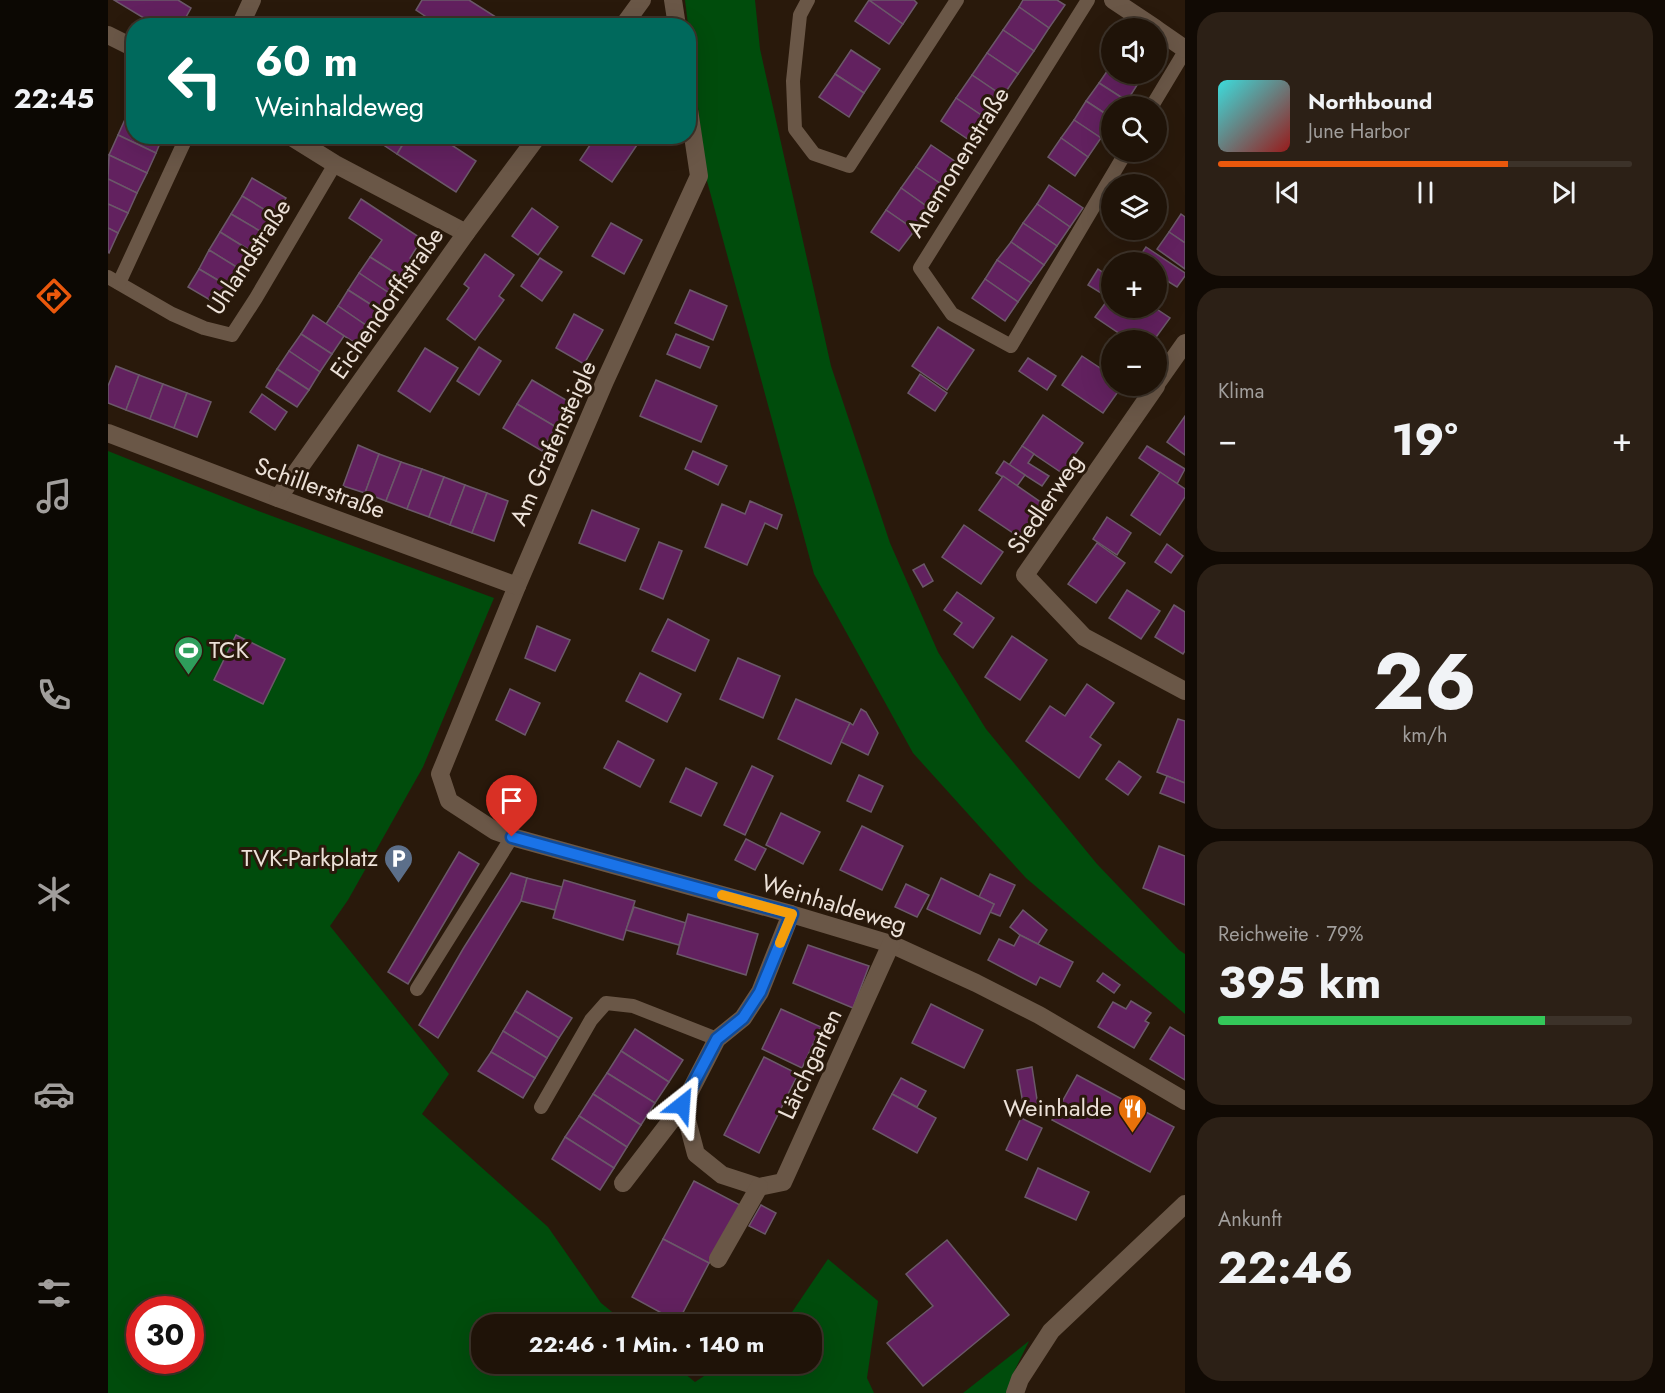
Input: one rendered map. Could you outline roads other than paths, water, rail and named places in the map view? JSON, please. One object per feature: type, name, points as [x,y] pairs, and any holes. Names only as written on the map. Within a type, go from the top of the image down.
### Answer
[{"type":"street","points":[[244,18],[252,0]]},
{"type":"street","points":[[629,18],[642,0]]},
{"type":"street","points":[[673,0],[676,18]]},
{"type":"street","points":[[1113,0],[1140,18]]},
{"type":"street","points":[[108,35],[126,44]]},
{"type":"street","points":[[1167,37],[1185,50]]},
{"type":"street","points":[[303,144],[335,164],[466,233]]},
{"type":"street","name":"Eichendorffstraße","points":[[278,498],[532,144]]},
{"type":"street","name":"Am Grafensteigle","points":[[448,801],[440,774],[605,381],[699,176],[694,144]]},
{"type":"street","name":"Siedlerweg","points":[[1167,369],[1185,343]]},
{"type":"street","name":"Siedlerweg","points":[[1148,396],[1026,575],[1084,637],[1185,691]]},
{"type":"street","name":"Schillerstraße","points":[[108,434],[517,586]]},
{"type":"street","name":"Weinhaldeweg","points":[[448,801],[495,831],[512,837],[792,914],[891,944],[1039,1015],[1185,1101]]},
{"type":"street","points":[[623,1183],[682,1105],[717,1039],[743,1018],[760,992],[792,914]]},
{"type":"street","name":"Lärchgarten","points":[[759,1187],[783,1182],[891,944]]},
{"type":"street","points":[[682,1105],[696,1154],[723,1175],[759,1187],[718,1258]]},
{"type":"street","points":[[1016,1393],[1020,1379],[1051,1331],[1185,1204]]},
{"type":"lane","points":[[808,0],[800,15],[793,81],[795,129],[814,154],[849,166],[957,0]]},
{"type":"lane","name":"Anemonenstraße","points":[[1088,0],[920,268],[952,314],[1011,346],[1120,162]]},
{"type":"lane","points":[[1158,96],[1185,50]]},
{"type":"lane","name":"Uhlandstraße","points":[[183,144],[114,280],[172,314],[204,328],[232,335],[335,164]]},
{"type":"lane","points":[[417,989],[512,837]]},
{"type":"lane","points":[[541,1107],[591,1020],[606,1003],[633,1006],[717,1039]]},
{"type":"place","name":"TCK","points":[[188,676]]},
{"type":"place","name":"TVK-Parkplatz","points":[[399,884]]},
{"type":"place","name":"Weinhalde","points":[[1133,1134]]}]
